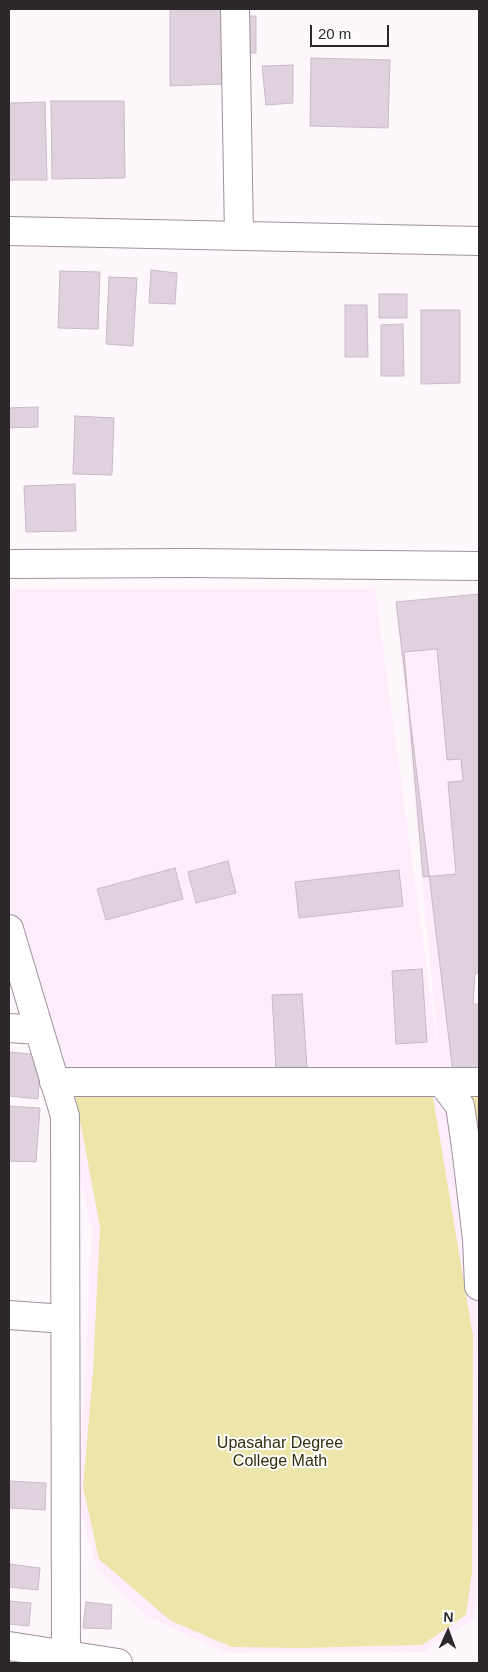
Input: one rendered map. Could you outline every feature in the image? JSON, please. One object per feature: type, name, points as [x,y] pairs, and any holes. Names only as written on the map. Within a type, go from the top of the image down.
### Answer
[{"type":"street","points":[[235,9],[239,235]]},
{"type":"street","points":[[9,231],[479,241]]},
{"type":"street","points":[[9,564],[479,566]]},
{"type":"street","points":[[9,929],[65,1116],[66,1655]]},
{"type":"street","points":[[9,1028],[38,1030]]},
{"type":"street","points":[[54,1082],[479,1082]]},
{"type":"street","points":[[442,1082],[460,1106],[477,1239],[479,1286]]},
{"type":"street","points":[[9,1315],[65,1319]]},
{"type":"street","points":[[9,1646],[118,1663]]},
{"type":"shaded area","points":[[9,589],[375,589],[440,1066],[396,602],[479,594],[479,973],[475,973],[474,1004],[479,1004],[479,1090],[444,1094],[458,1190],[477,1279],[479,1317],[479,1586],[475,1618],[423,1652],[227,1653],[146,1616],[97,1569],[78,1501],[92,1230],[54,1072],[9,940]]},
{"type":"green space","name":"Upasahar Degree College Math","points":[[432,1091],[473,1336],[472,1572],[466,1615],[422,1645],[301,1648],[232,1647],[171,1621],[99,1559],[83,1487],[93,1371],[100,1227],[75,1094]]},
{"type":"green space","points":[[479,1092],[479,1196],[466,1093]]},
{"type":"building","points":[[170,9],[224,9],[225,84],[170,86]]},
{"type":"building","points":[[240,16],[256,16],[256,53],[239,53]]},
{"type":"building","points":[[311,58],[390,60],[388,128],[310,126]]},
{"type":"building","points":[[293,65],[293,103],[266,105],[262,66]]},
{"type":"building","points":[[51,101],[124,101],[125,178],[52,179]]},
{"type":"building","points":[[45,102],[47,180],[9,180],[9,103]]},
{"type":"building","points":[[151,270],[177,273],[175,304],[149,303]]},
{"type":"building","points":[[60,271],[100,272],[98,329],[58,328]]},
{"type":"building","points":[[109,277],[137,278],[133,346],[106,344]]},
{"type":"building","points":[[379,294],[407,294],[407,318],[379,318]]},
{"type":"building","points":[[345,305],[367,305],[368,357],[345,357]]},
{"type":"building","points":[[421,310],[460,310],[460,383],[421,384]]},
{"type":"building","points":[[403,324],[404,376],[381,376],[381,325]]},
{"type":"building","points":[[38,407],[38,427],[9,428],[9,408]]},
{"type":"building","points":[[75,416],[114,418],[112,475],[73,474]]},
{"type":"building","points":[[75,484],[76,531],[26,532],[24,486]]},
{"type":"building","points":[[479,594],[479,1072],[453,1073],[396,602]]},
{"type":"building","points":[[437,649],[447,760],[461,759],[463,781],[448,782],[456,874],[423,877],[404,652]]},
{"type":"building","points":[[228,861],[236,893],[196,903],[188,872]]},
{"type":"building","points":[[175,868],[183,899],[106,920],[97,889]]},
{"type":"building","points":[[399,870],[403,906],[299,918],[295,882]]},
{"type":"building","points":[[422,969],[427,1042],[396,1044],[392,971]]},
{"type":"building","points":[[475,973],[479,973],[479,1004],[473,1004]]},
{"type":"building","points":[[302,994],[307,1067],[276,1069],[272,995]]},
{"type":"building","points":[[9,1052],[41,1055],[38,1099],[9,1096]]},
{"type":"building","points":[[9,1106],[40,1108],[36,1162],[9,1161]]},
{"type":"building","points":[[9,1481],[46,1483],[45,1510],[9,1508]]},
{"type":"building","points":[[10,1564],[40,1568],[38,1590],[9,1587]]},
{"type":"building","points":[[9,1601],[31,1603],[29,1626],[9,1624]]},
{"type":"building","points":[[86,1602],[112,1605],[111,1629],[83,1628]]}]
